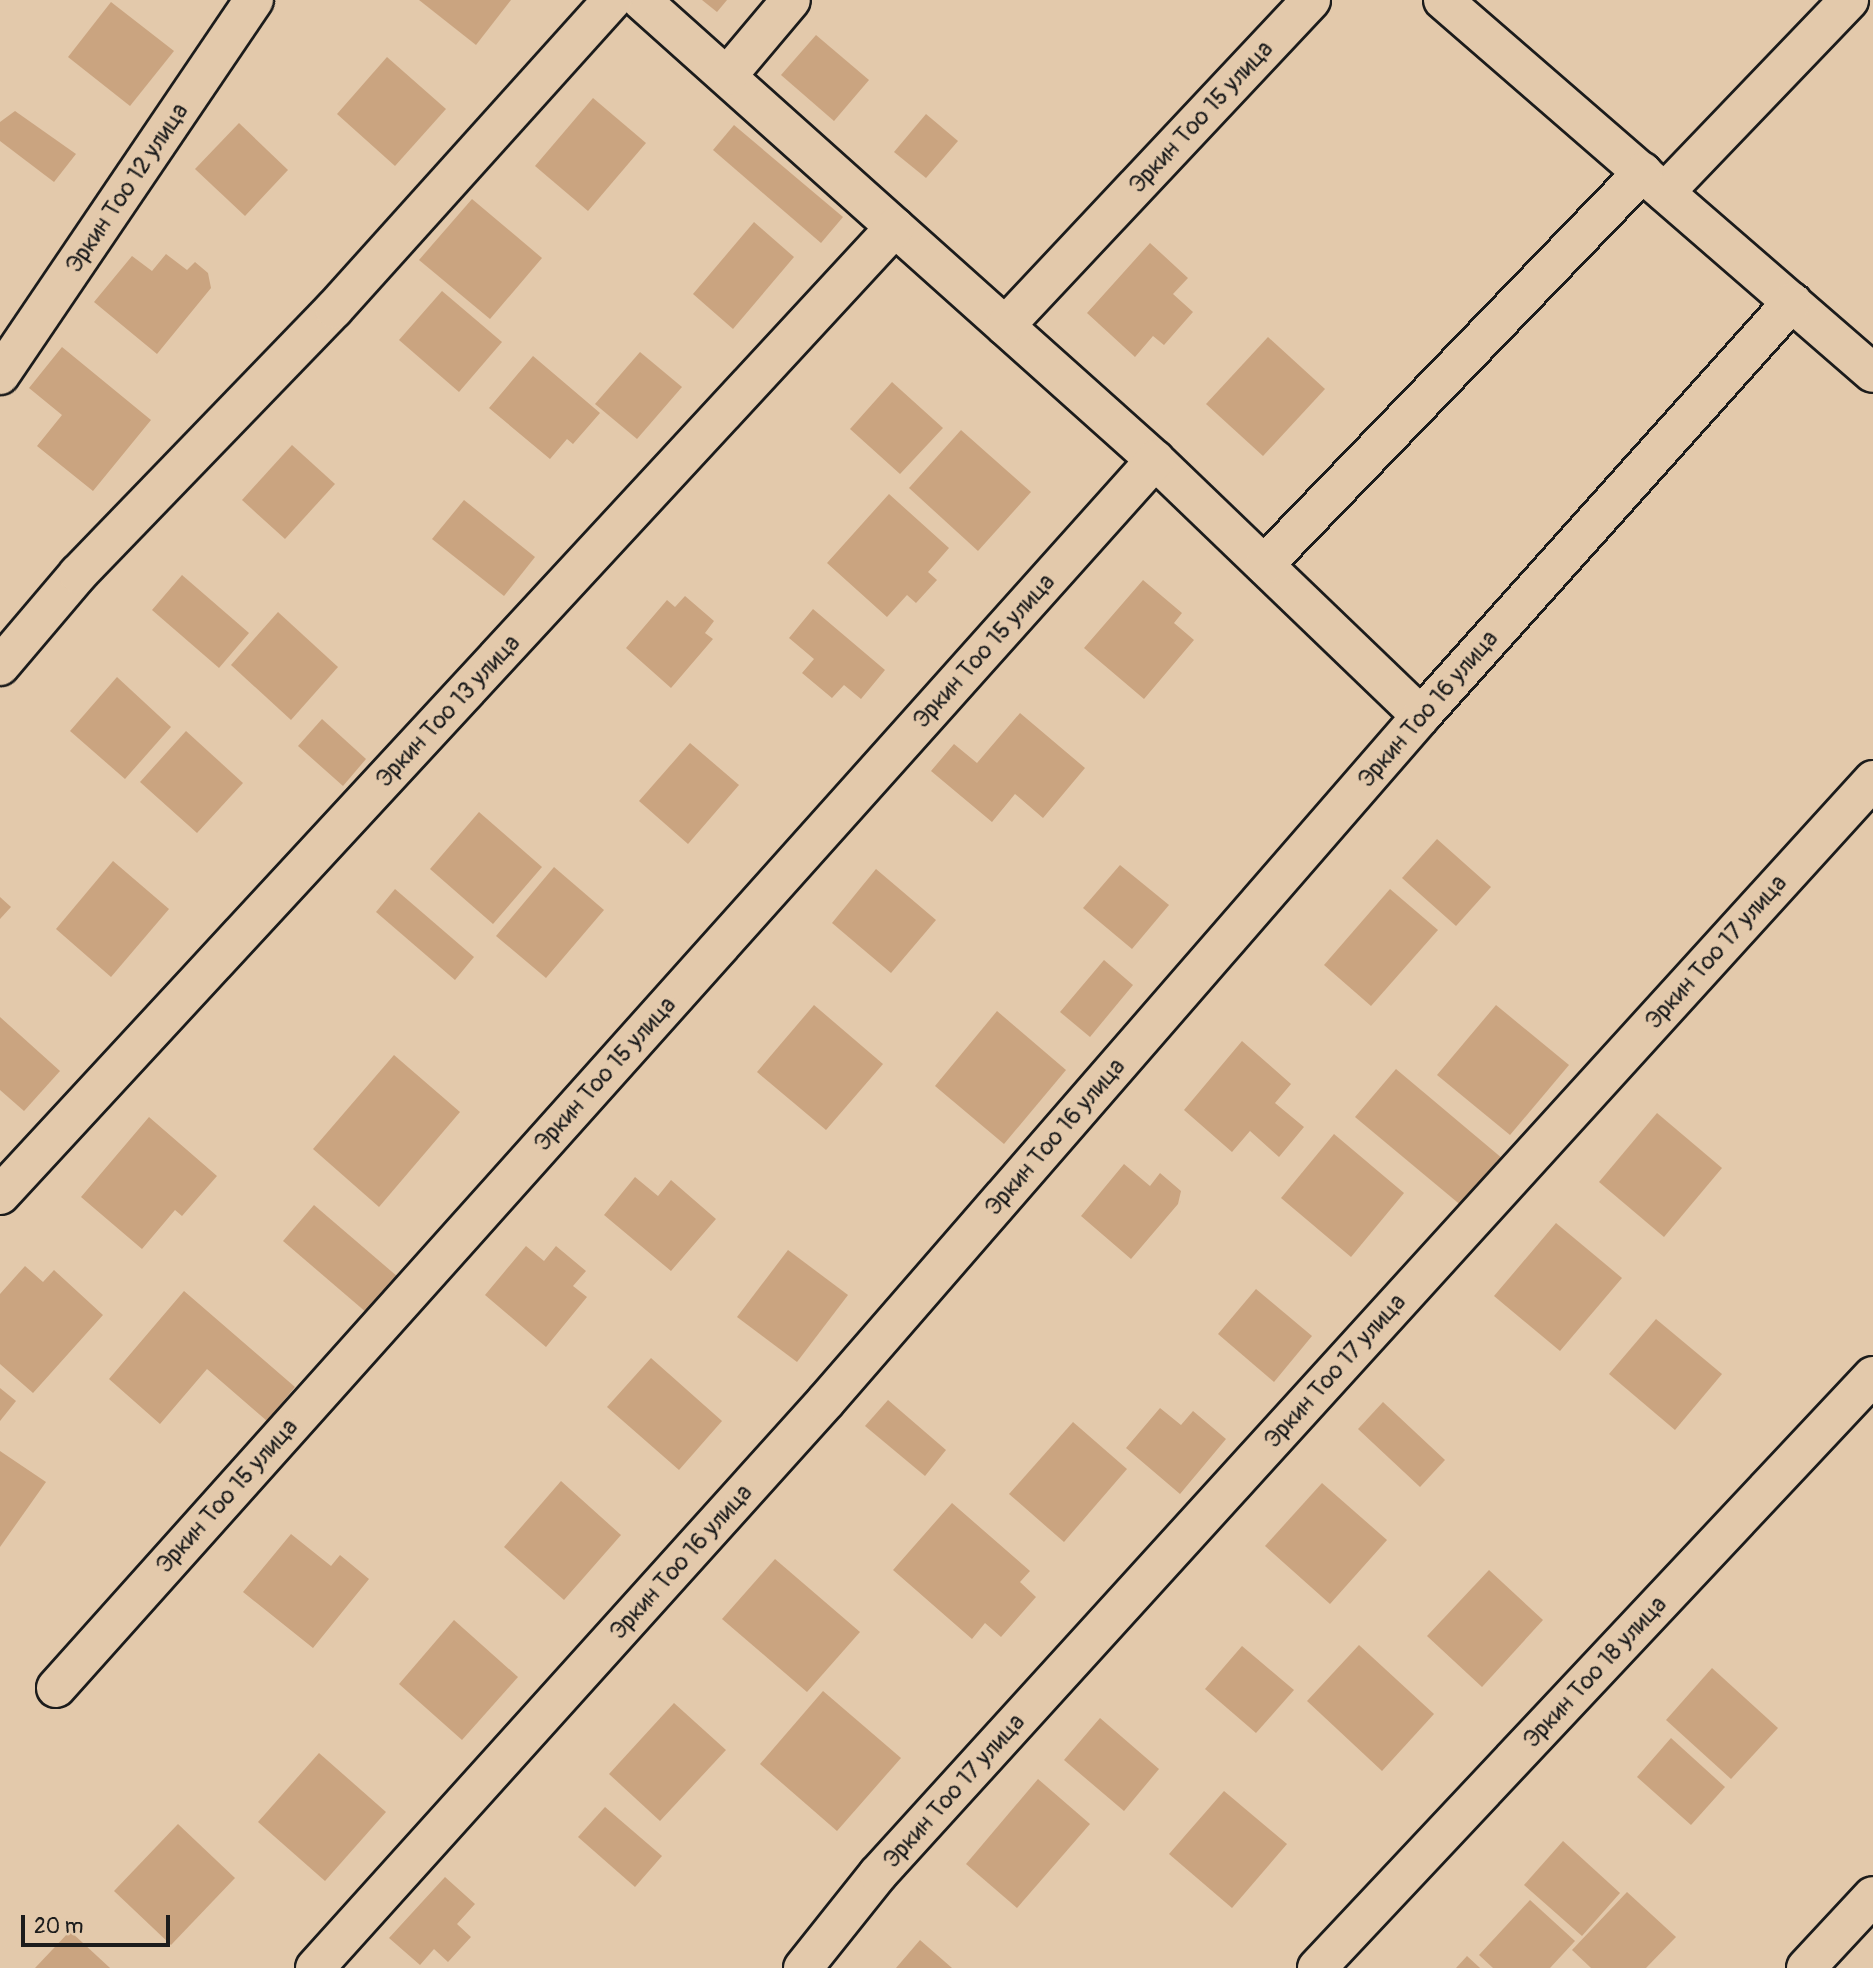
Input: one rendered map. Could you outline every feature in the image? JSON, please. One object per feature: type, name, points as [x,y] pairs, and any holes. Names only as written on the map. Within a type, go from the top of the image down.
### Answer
[{"type":"street","name":"Эркин Тоо 12 улица","points":[[0,375],[254,0]]},
{"type":"street","points":[[0,666],[78,574],[334,309],[612,0]]},
{"type":"street","points":[[641,0],[1155,460],[1421,716]]},
{"type":"street","points":[[727,76],[791,0]]},
{"type":"street","name":"Эркин Тоо 15 улица","points":[[1005,326],[1311,0]]},
{"type":"street","points":[[1443,0],[1873,373]]},
{"type":"street","points":[[1264,565],[1654,182],[1849,0]]},
{"type":"street","name":"Эркин Тоо 13 улица","points":[[0,1195],[895,227]]},
{"type":"street","name":"Эркин Тоо 16 улица","points":[[315,1968],[826,1401],[1421,716],[1792,303]]},
{"type":"street","name":"Эркин Тоо 15 улица","points":[[56,1688],[1155,460]]},
{"type":"street","name":"Эркин Тоо 17 улица","points":[[803,1968],[887,1864],[1873,780]]},
{"type":"street","name":"Эркин Тоо 18 улица","points":[[1317,1968],[1873,1376]]},
{"type":"street","points":[[1806,1968],[1873,1896]]},
{"type":"building","points":[[419,0],[511,0],[476,45]]},
{"type":"building","points":[[702,0],[727,0],[717,12]]},
{"type":"building","points":[[111,2],[174,51],[130,106],[68,57]]},
{"type":"building","points":[[816,35],[869,80],[834,121],[781,75]]},
{"type":"building","points":[[387,57],[446,109],[395,166],[337,114]]},
{"type":"building","points":[[593,98],[646,143],[588,211],[535,166]]},
{"type":"building","points":[[15,111],[76,154],[54,182],[0,141],[0,122]]},
{"type":"building","points":[[926,114],[958,141],[926,178],[894,152]]},
{"type":"building","points":[[239,123],[288,170],[245,216],[195,169]]},
{"type":"building","points":[[734,125],[843,217],[821,243],[713,150]]},
{"type":"building","points":[[472,199],[542,258],[490,319],[419,260]]},
{"type":"building","points":[[754,222],[794,257],[733,329],[693,294]]},
{"type":"building","points":[[1150,243],[1188,278],[1173,294],[1193,312],[1164,345],[1153,336],[1135,357],[1087,313]]},
{"type":"building","points":[[166,254],[187,270],[195,262],[208,273],[211,288],[157,354],[94,302],[132,256],[152,271]]},
{"type":"building","points":[[442,291],[502,342],[459,392],[399,340]]},
{"type":"building","points":[[1268,337],[1325,389],[1263,456],[1206,404]]},
{"type":"building","points":[[62,347],[151,420],[93,491],[37,446],[62,415],[29,388]]},
{"type":"building","points":[[640,352],[682,387],[637,439],[595,404]]},
{"type":"building","points":[[533,356],[600,413],[573,444],[567,439],[550,459],[489,408]]},
{"type":"building","points":[[892,382],[943,428],[900,474],[850,429]]},
{"type":"building","points":[[961,430],[1031,492],[978,551],[909,488]]},
{"type":"building","points":[[292,445],[335,484],[285,539],[242,500]]},
{"type":"building","points":[[889,494],[949,548],[928,572],[937,580],[916,603],[907,595],[887,617],[827,563]]},
{"type":"building","points":[[464,500],[535,557],[504,596],[432,539]]},
{"type":"building","points":[[182,575],[249,633],[219,668],[152,610]]},
{"type":"building","points":[[1143,580],[1182,613],[1174,623],[1194,640],[1144,699],[1084,648]]},
{"type":"building","points":[[685,596],[714,621],[705,633],[713,639],[671,688],[626,648],[667,600],[675,607]]},
{"type":"building","points":[[813,609],[885,670],[861,699],[844,685],[832,698],[802,673],[814,659],[789,638]]},
{"type":"building","points":[[278,612],[338,667],[291,720],[231,665]]},
{"type":"building","points":[[117,677],[171,727],[125,779],[70,731]]},
{"type":"building","points":[[1020,713],[1085,768],[1043,818],[1015,794],[992,822],[931,771],[954,744],[977,763]]},
{"type":"building","points":[[322,719],[366,759],[343,786],[298,746]]},
{"type":"building","points":[[186,731],[243,783],[197,833],[140,782]]},
{"type":"building","points":[[690,743],[739,785],[688,844],[639,801]]},
{"type":"building","points":[[479,812],[542,867],[493,924],[430,869]]},
{"type":"building","points":[[1437,839],[1491,887],[1456,926],[1402,878]]},
{"type":"building","points":[[113,861],[169,909],[111,977],[56,929]]},
{"type":"building","points":[[1120,865],[1169,905],[1132,949],[1083,908]]},
{"type":"building","points":[[554,867],[604,910],[546,978],[496,936]]},
{"type":"building","points":[[876,869],[936,920],[891,973],[832,923]]},
{"type":"building","points":[[395,889],[474,957],[455,980],[376,912]]},
{"type":"building","points":[[1390,889],[1438,930],[1371,1006],[1324,965]]},
{"type":"building","points":[[0,897],[11,907],[0,919]]},
{"type":"building","points":[[1104,960],[1133,985],[1090,1037],[1060,1012]]},
{"type":"building","points":[[814,1005],[883,1064],[826,1130],[757,1072]]},
{"type":"building","points":[[1496,1005],[1569,1065],[1510,1135],[1437,1075]]},
{"type":"building","points":[[997,1011],[1066,1070],[1004,1144],[935,1086]]},
{"type":"building","points":[[0,1017],[60,1071],[24,1111],[0,1090]]},
{"type":"building","points":[[1242,1041],[1291,1084],[1275,1103],[1304,1127],[1279,1157],[1250,1131],[1232,1152],[1184,1110]]},
{"type":"building","points":[[394,1055],[460,1112],[379,1207],[313,1149]]},
{"type":"building","points":[[1396,1069],[1503,1159],[1463,1207],[1355,1117]]},
{"type":"building","points":[[1657,1113],[1722,1168],[1664,1237],[1599,1182]]},
{"type":"building","points":[[149,1117],[217,1176],[182,1216],[175,1210],[142,1249],[81,1197]]},
{"type":"building","points":[[1334,1134],[1404,1193],[1351,1257],[1281,1198]]},
{"type":"building","points":[[1124,1164],[1150,1186],[1160,1173],[1181,1191],[1178,1204],[1131,1259],[1081,1216]]},
{"type":"building","points":[[635,1177],[658,1196],[671,1180],[716,1219],[671,1271],[604,1215]]},
{"type":"building","points":[[314,1205],[398,1277],[367,1313],[283,1241]]},
{"type":"building","points":[[1556,1223],[1622,1278],[1560,1351],[1494,1296]]},
{"type":"building","points":[[526,1246],[544,1261],[556,1246],[586,1271],[573,1286],[587,1297],[546,1347],[485,1295]]},
{"type":"building","points":[[788,1250],[848,1295],[797,1362],[737,1317]]},
{"type":"building","points":[[25,1266],[43,1282],[54,1270],[103,1315],[33,1393],[0,1364],[0,1294]]},
{"type":"building","points":[[1256,1289],[1312,1336],[1274,1382],[1218,1334]]},
{"type":"building","points":[[184,1291],[295,1387],[267,1421],[207,1369],[160,1424],[109,1379]]},
{"type":"building","points":[[1656,1319],[1722,1374],[1675,1430],[1609,1374]]},
{"type":"building","points":[[651,1358],[722,1421],[679,1470],[607,1407]]},
{"type":"building","points":[[0,1388],[16,1401],[0,1421]]},
{"type":"building","points":[[888,1400],[946,1450],[925,1476],[865,1426]]},
{"type":"building","points":[[1383,1402],[1445,1460],[1420,1487],[1358,1429]]},
{"type":"building","points":[[1160,1408],[1181,1425],[1193,1411],[1226,1439],[1180,1494],[1126,1448]]},
{"type":"building","points":[[1073,1422],[1127,1469],[1064,1542],[1009,1494]]},
{"type":"building","points":[[0,1451],[46,1482],[0,1547]]},
{"type":"building","points":[[561,1481],[621,1535],[564,1600],[504,1547]]},
{"type":"building","points":[[1322,1483],[1387,1540],[1330,1604],[1265,1546]]},
{"type":"building","points":[[952,1503],[1030,1571],[1020,1582],[1036,1597],[1001,1637],[985,1623],[972,1639],[893,1570]]},
{"type":"building","points":[[291,1534],[331,1566],[340,1555],[369,1579],[313,1648],[243,1592]]},
{"type":"building","points":[[775,1559],[860,1632],[807,1692],[722,1619]]},
{"type":"building","points":[[1489,1570],[1543,1620],[1482,1687],[1427,1636]]},
{"type":"building","points":[[454,1620],[518,1677],[462,1740],[399,1684]]},
{"type":"building","points":[[1359,1645],[1434,1714],[1382,1771],[1307,1701]]},
{"type":"building","points":[[1242,1646],[1294,1690],[1256,1733],[1205,1689]]},
{"type":"building","points":[[1712,1668],[1778,1728],[1731,1779],[1666,1720]]},
{"type":"building","points":[[823,1691],[901,1758],[837,1831],[760,1764]]},
{"type":"building","points":[[674,1703],[726,1750],[660,1821],[609,1774]]},
{"type":"building","points":[[1100,1718],[1159,1769],[1124,1811],[1064,1760]]},
{"type":"building","points":[[1671,1738],[1725,1787],[1691,1825],[1637,1777]]},
{"type":"building","points":[[319,1753],[386,1812],[325,1881],[258,1822]]},
{"type":"building","points":[[1038,1779],[1090,1824],[1017,1908],[966,1864]]},
{"type":"building","points":[[1224,1791],[1287,1844],[1232,1908],[1169,1854]]},
{"type":"building","points":[[605,1807],[662,1856],[635,1887],[578,1837]]},
{"type":"building","points":[[178,1824],[235,1878],[171,1945],[114,1891]]},
{"type":"building","points":[[1563,1841],[1620,1893],[1582,1936],[1524,1885]]},
{"type":"building","points":[[445,1877],[475,1904],[457,1924],[471,1937],[448,1962],[434,1949],[420,1965],[389,1938]]},
{"type":"building","points":[[1627,1892],[1676,1937],[1646,1968],[1591,1968],[1572,1950]]},
{"type":"building","points":[[1530,1900],[1575,1941],[1550,1968],[1493,1968],[1479,1955]]},
{"type":"building","points":[[70,1931],[110,1968],[35,1968]]},
{"type":"building","points":[[920,1940],[952,1968],[896,1968]]},
{"type":"building","points":[[1467,1956],[1480,1968],[1456,1968]]}]
